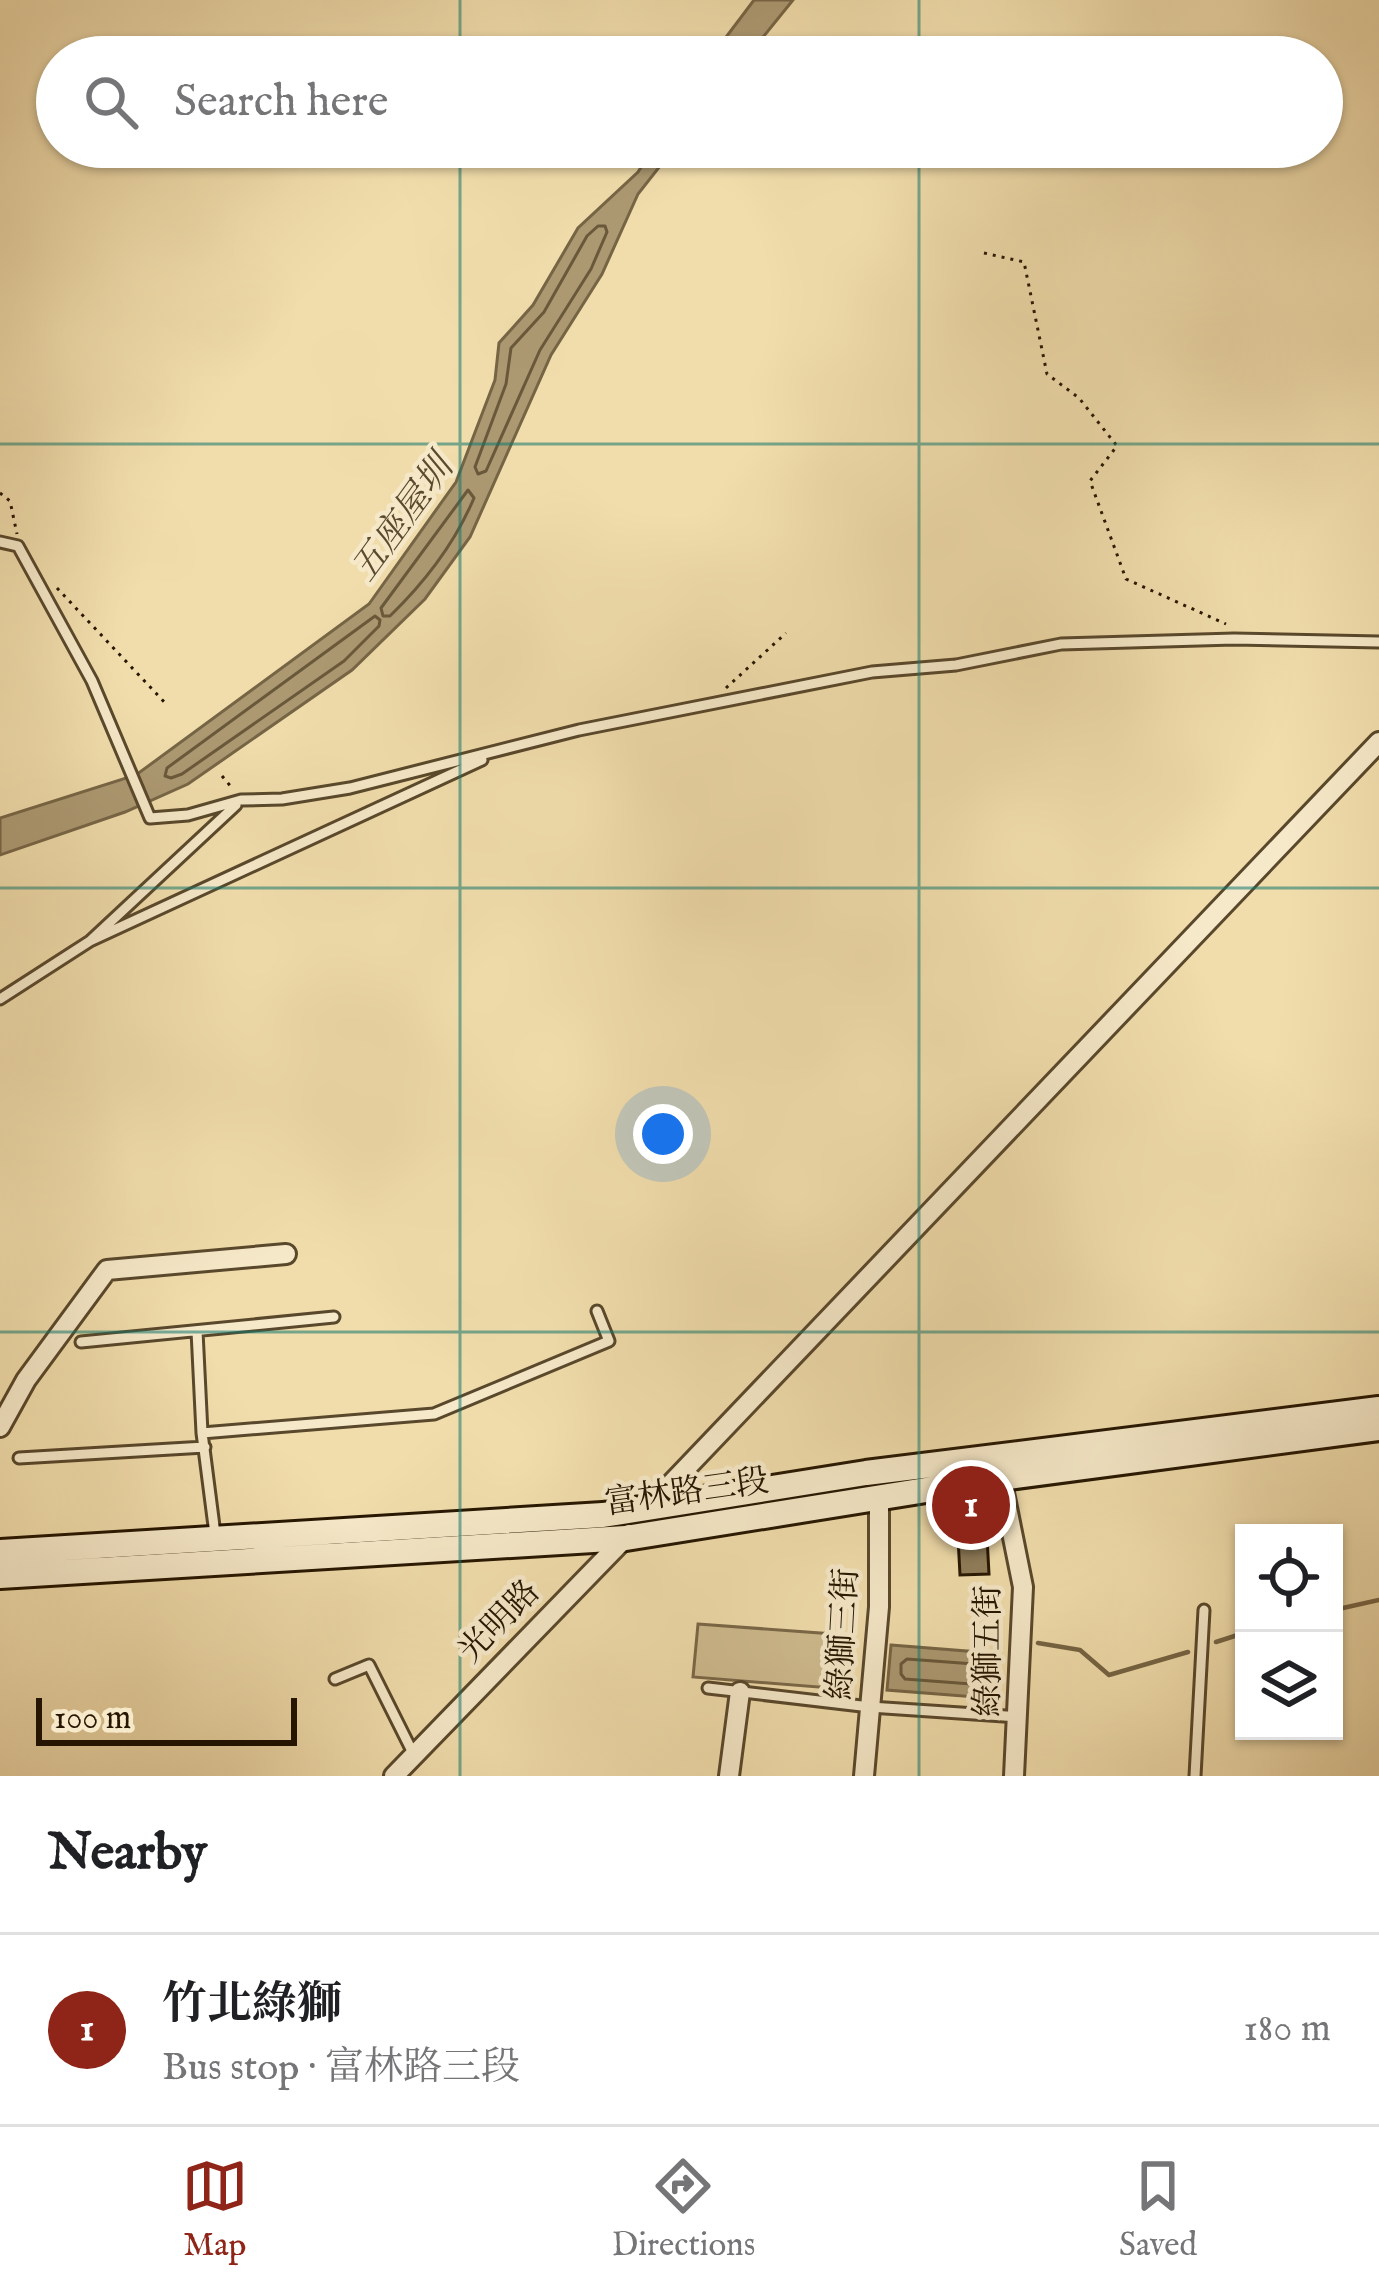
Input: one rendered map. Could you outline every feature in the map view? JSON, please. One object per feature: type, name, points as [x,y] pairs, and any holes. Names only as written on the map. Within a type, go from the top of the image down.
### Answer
[{"type":"main road","name":"富林路三段","points":[[0,1552],[216,1552],[626,1538],[879,1496],[998,1467],[1379,1409]]},
{"type":"main road","name":"富林路三段","points":[[0,1576],[603,1515],[866,1473],[998,1467],[1379,1428]]},
{"type":"street","name":"光明路","points":[[404,1769],[1379,742]]},
{"type":"street","points":[[0,1427],[26,1380],[106,1270],[286,1254]]},
{"type":"street","name":"綠獅五街","points":[[998,1467],[1023,1587],[1014,1776]]},
{"type":"street","name":"綠獅三街","points":[[864,1776],[879,1607],[879,1496]]},
{"type":"street","points":[[729,1776],[740,1692]]},
{"type":"lane","points":[[0,542],[18,546],[92,681],[150,818],[188,815],[241,800],[350,788],[579,730],[872,673],[956,665],[1061,644],[1234,639],[1379,643]]},
{"type":"lane","points":[[0,999],[89,941],[500,751]]},
{"type":"lane","points":[[89,941],[241,800]]},
{"type":"lane","points":[[202,1433],[434,1414],[609,1340],[597,1311]]},
{"type":"lane","points":[[81,1342],[334,1317]]},
{"type":"lane","points":[[196,1331],[216,1552]]},
{"type":"lane","points":[[19,1457],[205,1448]]},
{"type":"lane","points":[[1195,1776],[1204,1610]]},
{"type":"lane","points":[[335,1679],[369,1665],[404,1769]]},
{"type":"lane","points":[[708,1688],[870,1707],[1019,1717]]},
{"type":"path","points":[[984,253],[1024,262],[1047,374],[1079,398],[1117,446],[1090,481],[1126,579],[1229,626]]},
{"type":"path","points":[[0,493],[10,501],[18,546]]},
{"type":"path","points":[[48,578],[168,706]]},
{"type":"path","points":[[707,705],[787,633]]},
{"type":"shaded area","points":[[698,1624],[847,1635],[843,1689],[693,1677]]},
{"type":"water","points":[[754,0],[793,0],[764,36],[727,36]]},
{"type":"water","points":[[658,168],[638,194],[602,274],[551,355],[470,537],[425,599],[352,670],[188,784],[125,812],[0,855],[0,818],[136,775],[369,604],[456,482],[495,380],[499,343],[533,305],[578,228],[638,172]]},
{"type":"water","points":[[891,1645],[991,1653],[988,1698],[887,1690]]},
{"type":"building","points":[[986,1518],[989,1574],[960,1575],[957,1519]]},
{"type":"waterway","points":[[1343,1608],[1379,1600]]},
{"type":"waterway","points":[[1216,1642],[1235,1636]]},
{"type":"waterway","points":[[1038,1643],[1080,1650],[1109,1675],[1188,1652]]},
{"type":"place","name":"竹北綠獅","points":[[971,1505]]},
{"type":"water label","name":"五座屋圳","points":[[403,519]]}]
